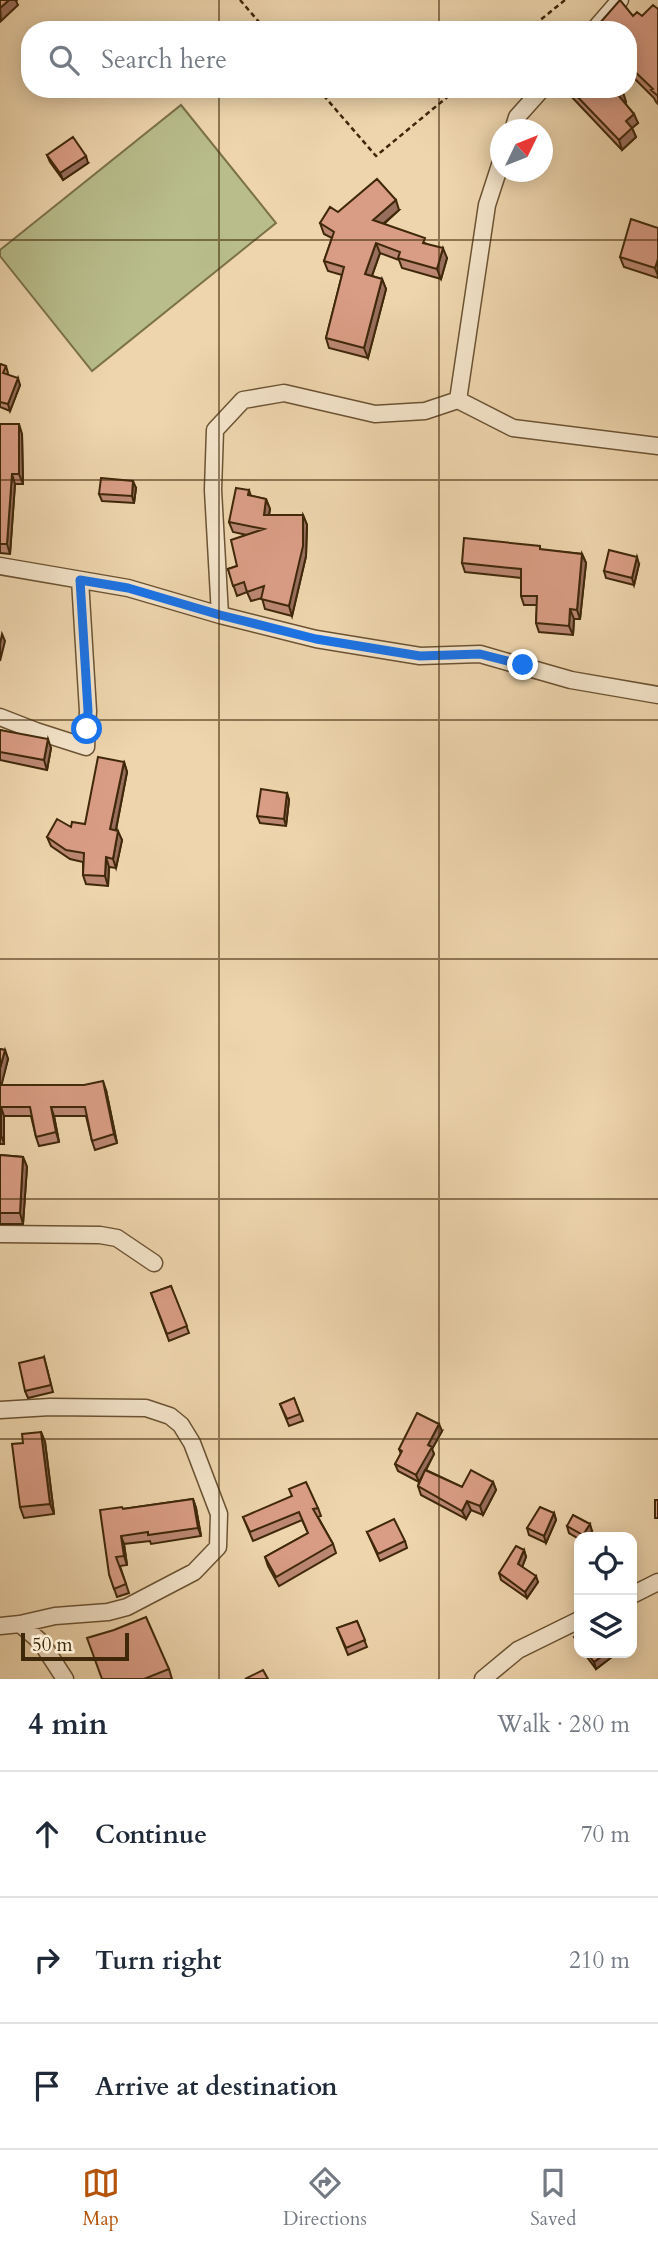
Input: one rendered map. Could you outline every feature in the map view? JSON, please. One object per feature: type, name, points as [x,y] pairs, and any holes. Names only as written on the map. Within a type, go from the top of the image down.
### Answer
[{"type":"street","points":[[602,21],[621,0]]},
{"type":"street","points":[[516,119],[534,98]]},
{"type":"street","points":[[458,400],[486,205],[494,182]]},
{"type":"street","points":[[220,615],[214,490],[215,430],[243,400],[284,393],[375,414],[425,411],[458,400],[513,428],[658,446]]},
{"type":"street","points":[[0,566],[128,588],[316,639],[420,656],[480,654],[571,680],[658,695]]},
{"type":"street","points":[[0,717],[86,747],[88,711],[80,580]]},
{"type":"street","points":[[0,1234],[100,1235],[117,1238],[154,1263]]},
{"type":"street","points":[[0,1410],[50,1407],[146,1408],[170,1416],[181,1424],[192,1443],[219,1514],[218,1547],[194,1572],[127,1607],[108,1612],[55,1616],[0,1626]]},
{"type":"street","points":[[637,1592],[658,1582]]},
{"type":"street","points":[[482,1679],[517,1650],[574,1622]]},
{"type":"street","points":[[20,1624],[41,1642],[65,1679]]},
{"type":"path","points":[[240,0],[258,21]]},
{"type":"path","points":[[539,21],[565,0]]},
{"type":"path","points":[[326,98],[376,156],[446,98]]},
{"type":"green space","points":[[181,105],[276,223],[92,371],[0,256],[0,250]]},
{"type":"building","points":[[0,0],[9,0],[0,8]]},
{"type":"building","points":[[620,0],[633,16],[637,12],[642,16],[653,5],[658,9],[658,96],[637,74],[637,21],[602,21]]},
{"type":"building","points":[[579,98],[621,98],[634,114],[626,121],[632,128],[619,140]]},
{"type":"building","points":[[73,137],[86,156],[60,173],[47,155]]},
{"type":"building","points":[[377,179],[396,200],[373,220],[425,238],[423,243],[443,248],[437,269],[398,258],[400,252],[376,243],[365,274],[382,279],[364,348],[326,338],[344,267],[324,261],[334,232],[320,223],[330,207],[338,212]]},
{"type":"building","points":[[631,219],[658,228],[658,259],[655,268],[620,257]]},
{"type":"building","points":[[0,364],[6,366],[3,373],[18,378],[8,404],[0,402]]},
{"type":"building","points":[[0,424],[19,424],[19,474],[12,474],[7,544],[0,544]]},
{"type":"building","points":[[101,478],[133,481],[132,496],[99,494]]},
{"type":"building","points":[[236,488],[249,490],[248,495],[266,499],[264,515],[303,515],[303,546],[289,606],[261,599],[264,586],[247,592],[244,582],[233,586],[228,569],[237,566],[231,540],[264,529],[229,522]]},
{"type":"building","points":[[464,538],[540,546],[540,549],[582,554],[577,610],[570,609],[569,626],[536,623],[537,596],[521,596],[521,569],[462,563]]},
{"type":"building","points":[[609,550],[637,557],[632,578],[604,571]]},
{"type":"building","points":[[0,730],[48,739],[44,760],[0,752]]},
{"type":"building","points":[[98,757],[124,762],[110,829],[118,831],[113,859],[106,857],[105,876],[83,875],[84,853],[66,850],[47,837],[57,819],[71,827],[72,822],[85,824]]},
{"type":"building","points":[[261,789],[287,793],[284,819],[257,816]]},
{"type":"building","points":[[0,1049],[5,1050],[0,1068]]},
{"type":"building","points":[[103,1081],[114,1134],[92,1141],[85,1107],[51,1107],[56,1132],[36,1137],[30,1107],[1,1107],[0,1135],[0,1085],[84,1085]]},
{"type":"building","points":[[0,1155],[23,1157],[20,1213],[0,1213]]},
{"type":"building","points":[[171,1286],[187,1326],[167,1334],[151,1293]]},
{"type":"building","points":[[44,1357],[51,1385],[25,1391],[19,1363]]},
{"type":"building","points":[[294,1398],[300,1414],[287,1419],[280,1404]]},
{"type":"building","points":[[417,1413],[439,1424],[428,1445],[432,1447],[416,1475],[395,1464],[402,1451],[399,1449]]},
{"type":"building","points":[[41,1432],[50,1504],[20,1507],[12,1444],[23,1443],[22,1434]]},
{"type":"building","points":[[425,1470],[462,1487],[471,1470],[493,1482],[480,1506],[467,1501],[462,1511],[418,1486]]},
{"type":"building","points":[[306,1482],[318,1508],[313,1509],[333,1544],[276,1577],[265,1557],[308,1533],[299,1512],[250,1532],[243,1517],[292,1496],[289,1489]]},
{"type":"building","points":[[193,1499],[198,1528],[121,1536],[124,1556],[116,1557],[126,1584],[114,1589],[109,1574],[100,1510]]},
{"type":"building","points":[[655,1500],[658,1500],[658,1518],[655,1518]]},
{"type":"building","points":[[540,1507],[554,1513],[544,1536],[527,1528]]},
{"type":"building","points":[[573,1515],[590,1524],[585,1532],[578,1532],[567,1526]]},
{"type":"building","points":[[394,1519],[405,1541],[378,1554],[367,1532]]},
{"type":"building","points":[[516,1546],[524,1550],[518,1564],[536,1576],[525,1592],[499,1573]]},
{"type":"building","points":[[146,1617],[169,1669],[144,1679],[102,1679],[87,1638]]},
{"type":"building","points":[[357,1621],[365,1640],[346,1648],[337,1628]]},
{"type":"building","points":[[263,1670],[268,1679],[245,1679]]},
{"type":"route","points":[[87,729],[80,580],[128,588],[316,639],[420,656],[480,654],[523,665]]}]
